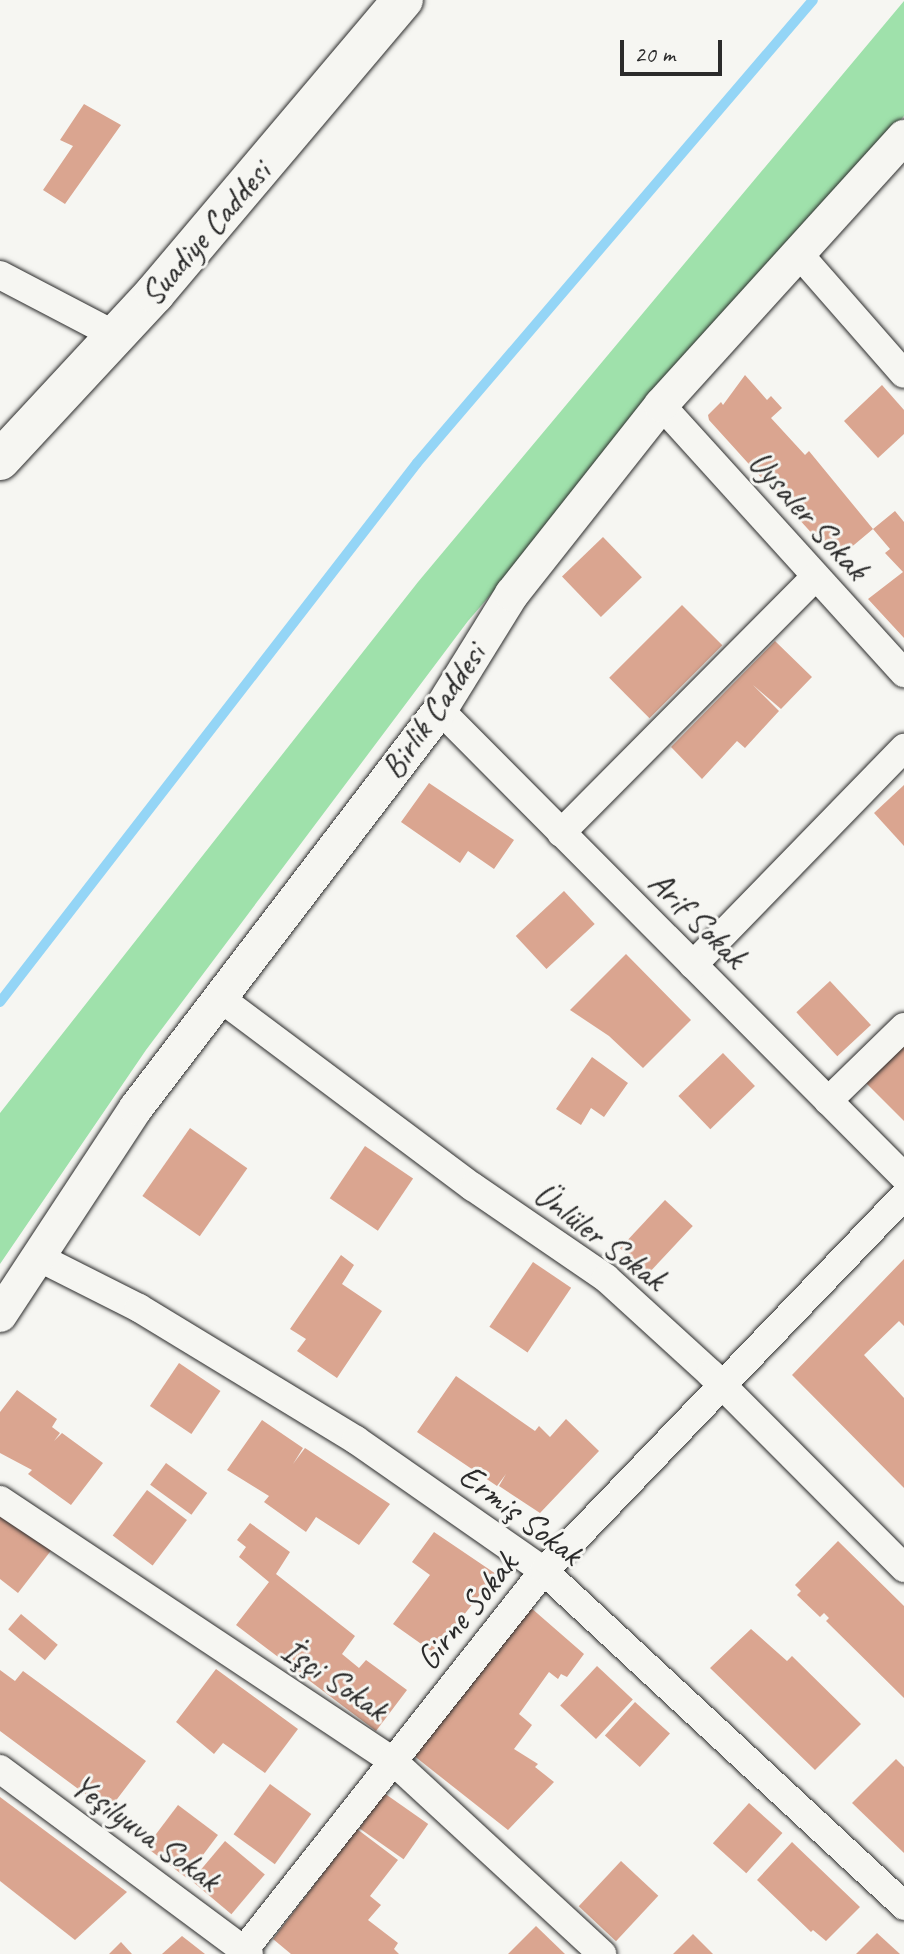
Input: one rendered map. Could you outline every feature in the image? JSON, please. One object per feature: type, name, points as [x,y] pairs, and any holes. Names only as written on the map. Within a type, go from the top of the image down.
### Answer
[{"type":"main road","name":"Suadiye Caddesi","points":[[0,460],[155,293],[403,0]]},
{"type":"street","name":"Birlik Caddesi","points":[[0,1315],[136,1108],[440,710],[512,594],[661,405],[904,137]]},
{"type":"street","points":[[799,254],[904,374]]},
{"type":"street","points":[[0,275],[115,335]]},
{"type":"street","name":"Uysaler Sokak","points":[[661,405],[904,673]]},
{"type":"street","points":[[561,833],[815,577]]},
{"type":"street","name":"Arif Sokak","points":[[440,710],[904,1177]]},
{"type":"street","points":[[693,965],[904,748]]},
{"type":"street","name":"Ünlüler Sokak","points":[[220,998],[473,1187],[606,1278],[723,1386],[904,1568]]},
{"type":"street","points":[[828,1101],[904,1027]]},
{"type":"street","name":"Girne Sokak","points":[[245,1953],[392,1760],[544,1571],[904,1196]]},
{"type":"street","name":"Ermiş Sokak","points":[[38,1257],[139,1308],[356,1440],[544,1571],[904,1906]]},
{"type":"street","name":"İşçi Sokak","points":[[0,1500],[392,1760],[602,1954]]},
{"type":"street","name":"Yeşilyuva Sokak","points":[[0,1769],[245,1953]]},
{"type":"green space","points":[[904,1],[904,116],[468,621],[146,1050],[0,1264],[0,1113],[418,582]]},
{"type":"building","points":[[84,104],[121,125],[65,204],[43,190],[73,146],[60,140]]},
{"type":"building","points":[[745,375],[767,400],[771,396],[782,408],[771,418],[805,455],[809,451],[873,529],[836,560],[709,420],[708,415],[721,402],[723,405]]},
{"type":"building","points":[[882,385],[904,410],[904,434],[878,458],[844,421]]},
{"type":"building","points":[[895,511],[904,522],[904,638],[868,599],[903,572],[885,553],[890,549],[873,529]]},
{"type":"building","points":[[603,537],[642,577],[601,617],[562,577]]},
{"type":"building","points":[[682,605],[722,645],[649,718],[609,678]]},
{"type":"building","points":[[775,641],[812,677],[781,709],[753,685],[779,711],[745,748],[737,741],[702,779],[671,747]]},
{"type":"building","points":[[429,783],[514,840],[494,869],[468,851],[460,863],[401,822]]},
{"type":"building","points":[[904,785],[904,846],[874,813]]},
{"type":"building","points":[[564,891],[595,924],[546,969],[516,936]]},
{"type":"building","points":[[626,954],[691,1020],[643,1068],[609,1036],[570,1010]]},
{"type":"building","points":[[830,981],[871,1025],[837,1056],[796,1012]]},
{"type":"building","points":[[904,1041],[904,1121],[862,1079]]},
{"type":"building","points":[[723,1053],[755,1086],[710,1129],[678,1096]]},
{"type":"building","points":[[592,1057],[628,1083],[604,1117],[591,1108],[581,1125],[556,1109]]},
{"type":"building","points":[[190,1128],[247,1168],[200,1236],[142,1196]]},
{"type":"building","points":[[365,1146],[413,1178],[378,1231],[330,1198]]},
{"type":"building","points":[[665,1200],[693,1226],[648,1274],[620,1248]]},
{"type":"building","points":[[341,1255],[354,1265],[342,1284],[382,1311],[337,1378],[297,1351],[306,1339],[290,1329]]},
{"type":"building","points":[[904,1259],[904,1326],[899,1321],[864,1355],[904,1398],[904,1488],[792,1375]]},
{"type":"building","points":[[533,1262],[571,1288],[528,1352],[489,1327]]},
{"type":"building","points":[[179,1363],[220,1391],[191,1434],[150,1406]]},
{"type":"building","points":[[456,1376],[535,1431],[539,1426],[550,1437],[566,1419],[599,1451],[540,1513],[499,1486],[506,1474],[497,1486],[417,1432]]},
{"type":"building","points":[[17,1390],[57,1419],[52,1427],[60,1433],[54,1441],[62,1433],[103,1463],[71,1505],[28,1474],[32,1470],[0,1453],[0,1412]]},
{"type":"building","points":[[262,1420],[303,1448],[293,1464],[305,1448],[390,1504],[359,1545],[316,1517],[306,1532],[264,1502],[269,1496],[227,1470]]},
{"type":"building","points":[[166,1463],[207,1493],[191,1515],[150,1485]]},
{"type":"building","points":[[147,1490],[187,1520],[153,1566],[113,1536]]},
{"type":"building","points":[[0,1509],[53,1548],[18,1593],[0,1579]]},
{"type":"building","points":[[250,1523],[290,1552],[276,1574],[355,1636],[342,1654],[359,1668],[366,1660],[407,1690],[376,1731],[236,1625],[269,1582],[239,1557],[246,1547],[237,1540]]},
{"type":"building","points":[[434,1532],[496,1574],[434,1653],[393,1624],[430,1575],[412,1562]]},
{"type":"building","points":[[838,1541],[904,1606],[904,1698],[826,1621],[829,1618],[824,1613],[820,1617],[797,1595],[801,1591],[795,1585]]},
{"type":"building","points":[[530,1607],[584,1654],[567,1677],[561,1674],[558,1679],[549,1672],[519,1714],[532,1725],[514,1749],[538,1764],[535,1767],[554,1782],[508,1830],[413,1755]]},
{"type":"building","points":[[21,1614],[58,1645],[45,1660],[8,1629]]},
{"type":"building","points":[[751,1629],[787,1661],[792,1656],[861,1724],[815,1770],[710,1668]]},
{"type":"building","points":[[597,1666],[633,1699],[596,1739],[560,1705]]},
{"type":"building","points":[[216,1669],[298,1729],[265,1773],[223,1743],[214,1754],[176,1722]]},
{"type":"building","points":[[0,1670],[15,1681],[23,1671],[146,1761],[108,1811],[0,1731]]},
{"type":"building","points":[[635,1702],[670,1733],[640,1767],[605,1735]]},
{"type":"building","points":[[896,1759],[904,1767],[904,1853],[852,1803]]},
{"type":"building","points":[[270,1784],[311,1814],[275,1864],[234,1834]]},
{"type":"building","points":[[384,1793],[428,1824],[404,1859],[359,1828]]},
{"type":"building","points":[[0,1797],[127,1892],[75,1940],[0,1881]]},
{"type":"building","points":[[749,1803],[782,1833],[746,1873],[713,1843]]},
{"type":"building","points":[[178,1805],[218,1835],[186,1877],[146,1847]]},
{"type":"building","points":[[357,1829],[398,1860],[370,1896],[381,1905],[368,1920],[398,1943],[394,1949],[399,1954],[291,1954],[273,1939]]},
{"type":"building","points":[[225,1841],[265,1874],[231,1914],[192,1881]]},
{"type":"building","points":[[792,1842],[860,1907],[826,1941],[813,1930],[811,1932],[757,1880]]},
{"type":"building","points":[[621,1861],[658,1896],[616,1941],[579,1906]]},
{"type":"building","points":[[536,1926],[565,1954],[508,1954]]},
{"type":"building","points":[[877,1933],[900,1954],[856,1954]]},
{"type":"building","points":[[693,1934],[713,1954],[673,1954]]},
{"type":"building","points":[[182,1936],[205,1954],[162,1954]]},
{"type":"building","points":[[121,1942],[132,1954],[109,1954]]},
{"type":"waterway","points":[[0,1002],[417,463],[813,0]]}]
